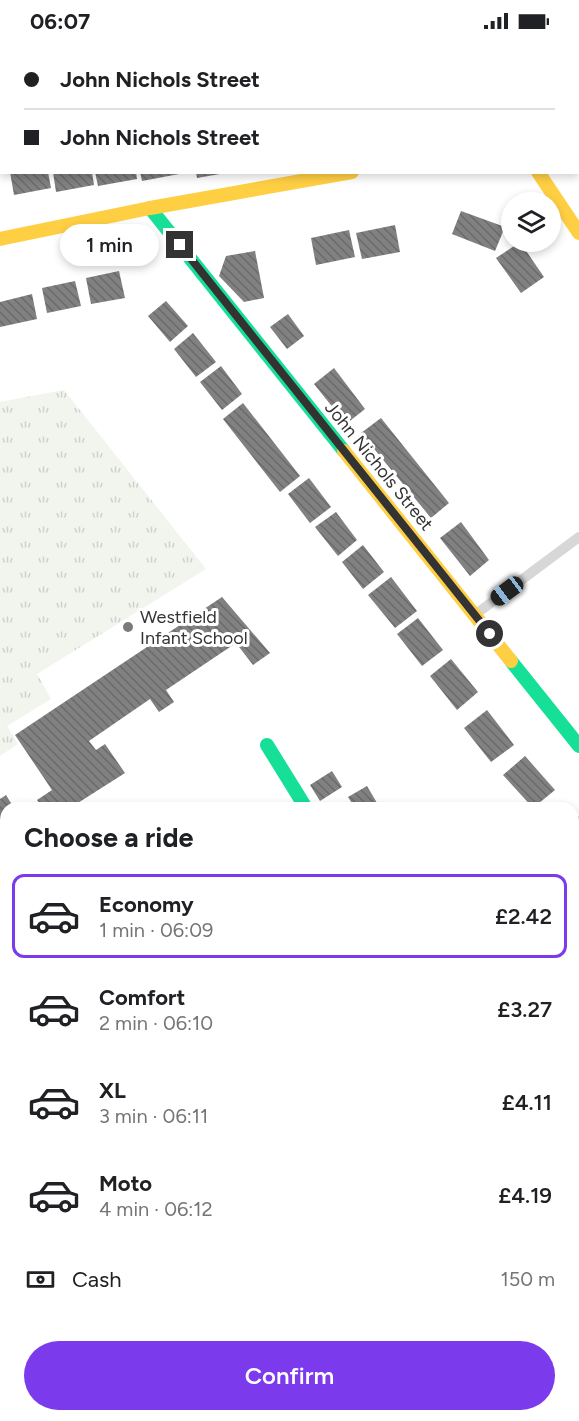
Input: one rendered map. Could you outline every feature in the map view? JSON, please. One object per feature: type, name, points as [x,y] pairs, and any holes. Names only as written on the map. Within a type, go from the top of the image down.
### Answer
[{"type":"street","points":[[0,239],[244,187],[338,174]]},
{"type":"street","points":[[539,174],[579,233]]},
{"type":"street","name":"John Nichols Street","points":[[150,208],[579,746]]},
{"type":"street","points":[[267,745],[302,802]]},
{"type":"lane","points":[[475,615],[579,537]]},
{"type":"green space","points":[[64,390],[206,569],[37,674],[51,699],[7,726],[18,744],[0,756],[0,402]]},
{"type":"building","points":[[10,174],[48,174],[51,188],[14,195]]},
{"type":"building","points":[[53,174],[92,174],[94,185],[56,192]]},
{"type":"building","points":[[95,174],[136,174],[137,179],[98,186]]},
{"type":"building","points":[[140,174],[179,174],[142,181]]},
{"type":"building","points":[[196,174],[220,174],[197,178]]},
{"type":"building","points":[[461,211],[501,226],[501,237],[495,251],[452,234]]},
{"type":"building","points":[[395,225],[400,252],[362,259],[356,233]]},
{"type":"building","points":[[349,230],[355,257],[316,265],[311,238]]},
{"type":"building","points":[[255,251],[264,298],[244,302],[219,276],[226,256]]},
{"type":"building","points":[[505,252],[527,252],[544,277],[521,293],[496,258]]},
{"type":"building","points":[[119,271],[125,298],[91,304],[86,278]]},
{"type":"building","points":[[75,281],[81,306],[47,313],[42,288]]},
{"type":"building","points":[[32,294],[37,319],[0,327],[0,302]]},
{"type":"building","points":[[166,301],[188,326],[170,342],[148,316]]},
{"type":"building","points":[[288,314],[304,336],[287,349],[270,327]]},
{"type":"building","points":[[193,333],[216,362],[196,377],[174,349]]},
{"type":"building","points":[[221,366],[242,394],[222,410],[200,382]]},
{"type":"building","points":[[334,368],[365,409],[346,424],[314,384]]},
{"type":"building","points":[[243,403],[300,476],[280,492],[223,419]]},
{"type":"building","points":[[381,418],[449,503],[431,518],[361,433]]},
{"type":"building","points":[[309,478],[331,507],[310,523],[288,494]]},
{"type":"building","points":[[336,512],[357,540],[338,556],[315,527]]},
{"type":"building","points":[[461,522],[489,560],[470,576],[440,538]]},
{"type":"building","points":[[363,545],[384,572],[363,589],[342,562]]},
{"type":"building","points":[[391,577],[417,611],[395,628],[368,595]]},
{"type":"building","points":[[222,597],[270,653],[253,665],[236,643],[166,690],[174,702],[159,712],[150,699],[89,741],[96,750],[105,744],[125,773],[79,802],[38,802],[37,800],[52,790],[15,735]]},
{"type":"building","points":[[418,618],[443,650],[422,666],[397,634]]},
{"type":"building","points":[[451,659],[478,692],[457,710],[430,676]]},
{"type":"building","points":[[487,710],[514,745],[491,762],[464,728]]},
{"type":"building","points":[[525,756],[555,790],[540,802],[528,802],[503,775]]},
{"type":"building","points":[[332,771],[342,787],[320,801],[310,785]]},
{"type":"building","points":[[367,786],[376,802],[351,802],[348,797]]},
{"type":"building","points":[[6,795],[10,802],[0,802],[0,799]]},
{"type":"traffic: fast","points":[[150,208],[344,451]]},
{"type":"traffic: fast","points":[[511,661],[579,746]]},
{"type":"traffic: fast","points":[[267,745],[302,802]]},
{"type":"traffic: slow","points":[[0,239],[150,208],[341,174]]},
{"type":"traffic: slow","points":[[539,174],[579,233]]},
{"type":"traffic: slow","points":[[344,451],[511,661]]},
{"type":"place","name":"Westfield Infant School","points":[[128,627]]},
{"type":"route","points":[[180,245],[490,634]]}]
